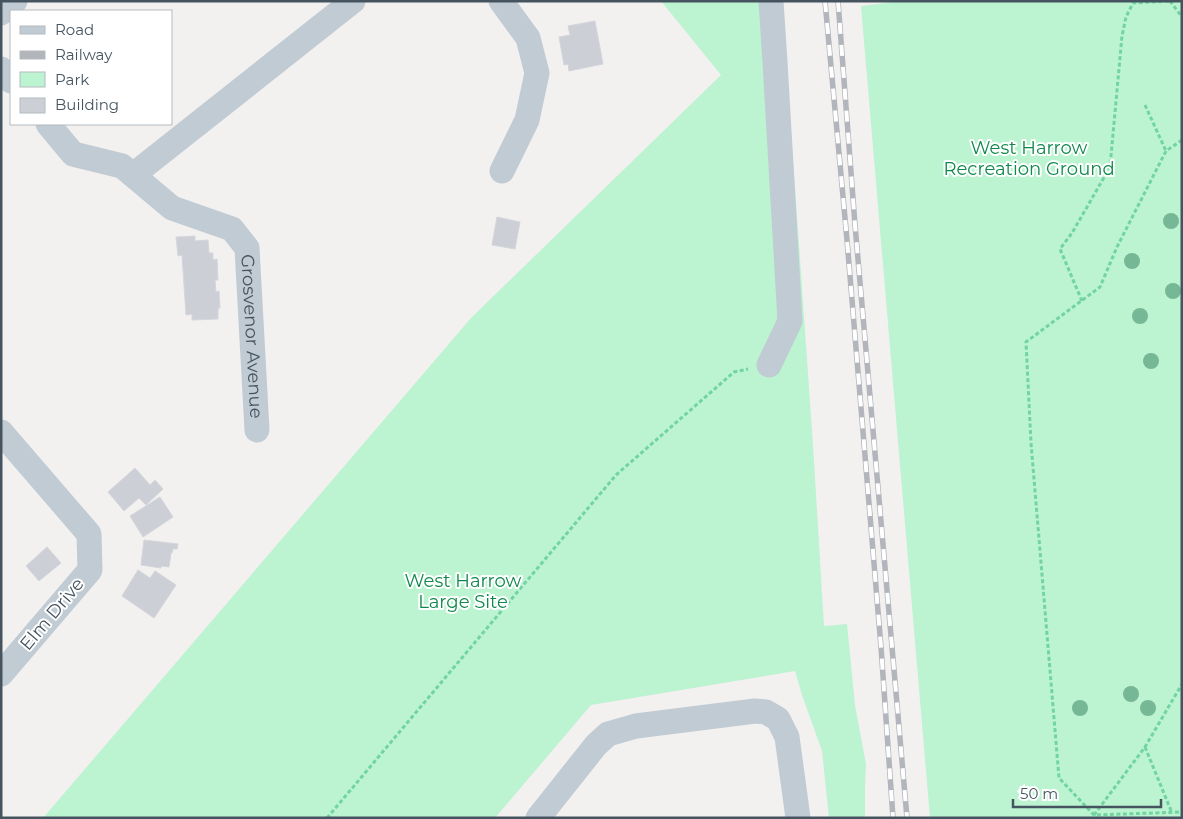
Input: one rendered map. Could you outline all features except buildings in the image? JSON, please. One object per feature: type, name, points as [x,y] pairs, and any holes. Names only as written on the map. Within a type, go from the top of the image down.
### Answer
[{"type":"street","points":[[1,13],[15,1]]},
{"type":"street","points":[[132,175],[352,1]]},
{"type":"street","points":[[501,1],[528,38],[537,73],[527,120],[502,171]]},
{"type":"street","points":[[769,365],[790,320],[771,1]]},
{"type":"street","points":[[1,69],[10,80]]},
{"type":"street","name":"Grosvenor Avenue","points":[[49,125],[73,154],[122,166],[172,208],[232,229],[247,248],[257,430]]},
{"type":"street","name":"Elm Drive","points":[[1,432],[89,534],[90,570],[1,674]]},
{"type":"street","points":[[538,818],[596,745],[608,734],[636,726],[754,711],[766,712],[778,719],[787,736],[798,818]]},
{"type":"path","points":[[1082,301],[1060,249],[1072,233],[1110,167],[1122,36],[1126,17],[1134,2],[1170,1],[1182,17]]},
{"type":"path","points":[[1145,105],[1166,151]]},
{"type":"path","points":[[1182,140],[1166,151],[1117,247],[1100,287],[1026,342],[1031,444],[1058,778],[1094,815],[1182,812]]},
{"type":"path","points":[[327,818],[616,475],[734,372],[769,365]]},
{"type":"path","points":[[1094,815],[1145,747],[1182,684]]},
{"type":"path","points":[[1145,747],[1172,813]]},
{"type":"green space","name":"West Harrow Large Site","points":[[661,1],[782,1],[824,626],[847,624],[855,705],[866,764],[865,818],[829,818],[822,751],[795,671],[591,705],[495,818],[43,818],[471,318],[721,75]]},
{"type":"green space","name":"West Harrow Recreation Ground","points":[[902,1],[1182,1],[1182,818],[930,818],[861,6]]},
{"type":"railway","points":[[825,1],[881,647],[893,818]]},
{"type":"railway","points":[[838,1],[855,225],[907,818]]}]
